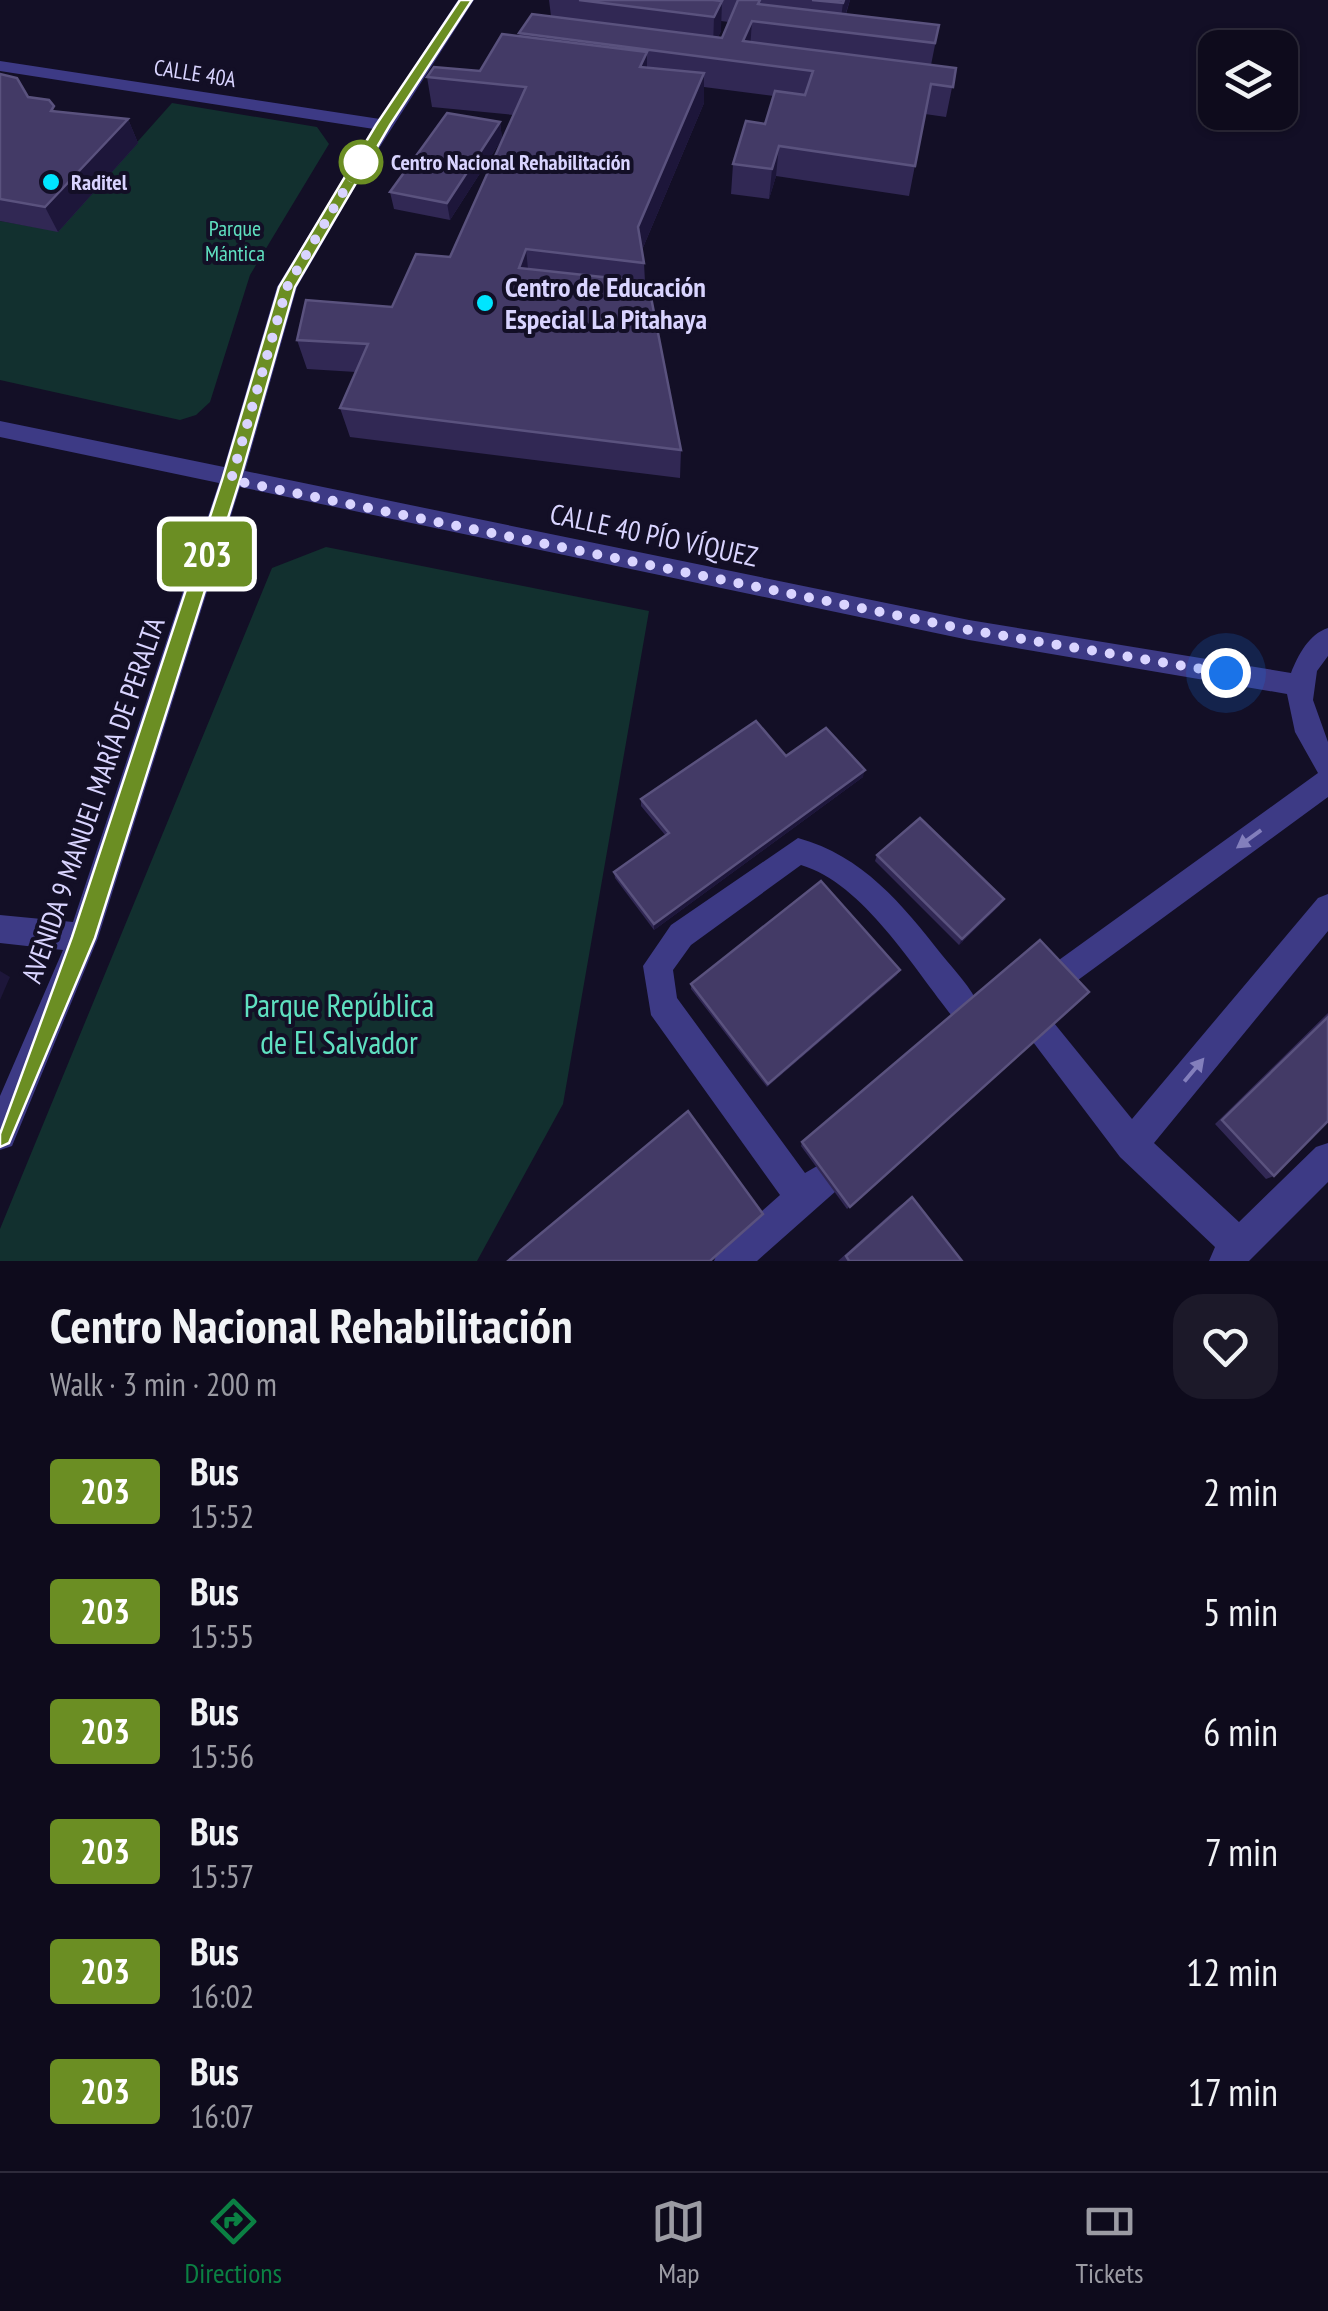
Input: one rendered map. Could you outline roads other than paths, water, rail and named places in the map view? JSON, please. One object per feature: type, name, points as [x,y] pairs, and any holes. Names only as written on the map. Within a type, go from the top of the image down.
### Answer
[{"type":"street","name":"AVENIDA 9 MANUEL MARÍA DE PERALTA","points":[[0,1134],[84,938],[231,480],[287,287],[383,125],[466,0]]},
{"type":"street","name":"CALLE 40A","points":[[0,66],[383,125]]},
{"type":"street","name":"CALLE 40 PÍO VÍQUEZ","points":[[0,429],[231,480],[969,630],[1299,685]]},
{"type":"street","points":[[1328,638],[1309,656],[1299,685],[1301,714],[1328,765]]},
{"type":"street","points":[[1063,976],[1328,781]]},
{"type":"street","points":[[731,1261],[813,1189],[662,1004],[658,966],[681,935],[798,851],[819,853],[852,876],[964,1006]]},
{"type":"street","points":[[1132,1146],[1328,908]]},
{"type":"street","points":[[0,930],[84,938]]},
{"type":"street","points":[[1043,1034],[1132,1146],[1233,1254],[1328,1159]]},
{"type":"place","name":"Centro Nacional Rehabilitación","points":[[361,162]]},
{"type":"place","name":"Raditel","points":[[51,182]]},
{"type":"place","name":"Centro de Educación Especial La Pitahaya","points":[[485,303]]},
{"type":"park label","name":"Parque Mántica","points":[[235,240]]},
{"type":"park label","name":"Parque República de El Salvador","points":[[339,1024]]}]
